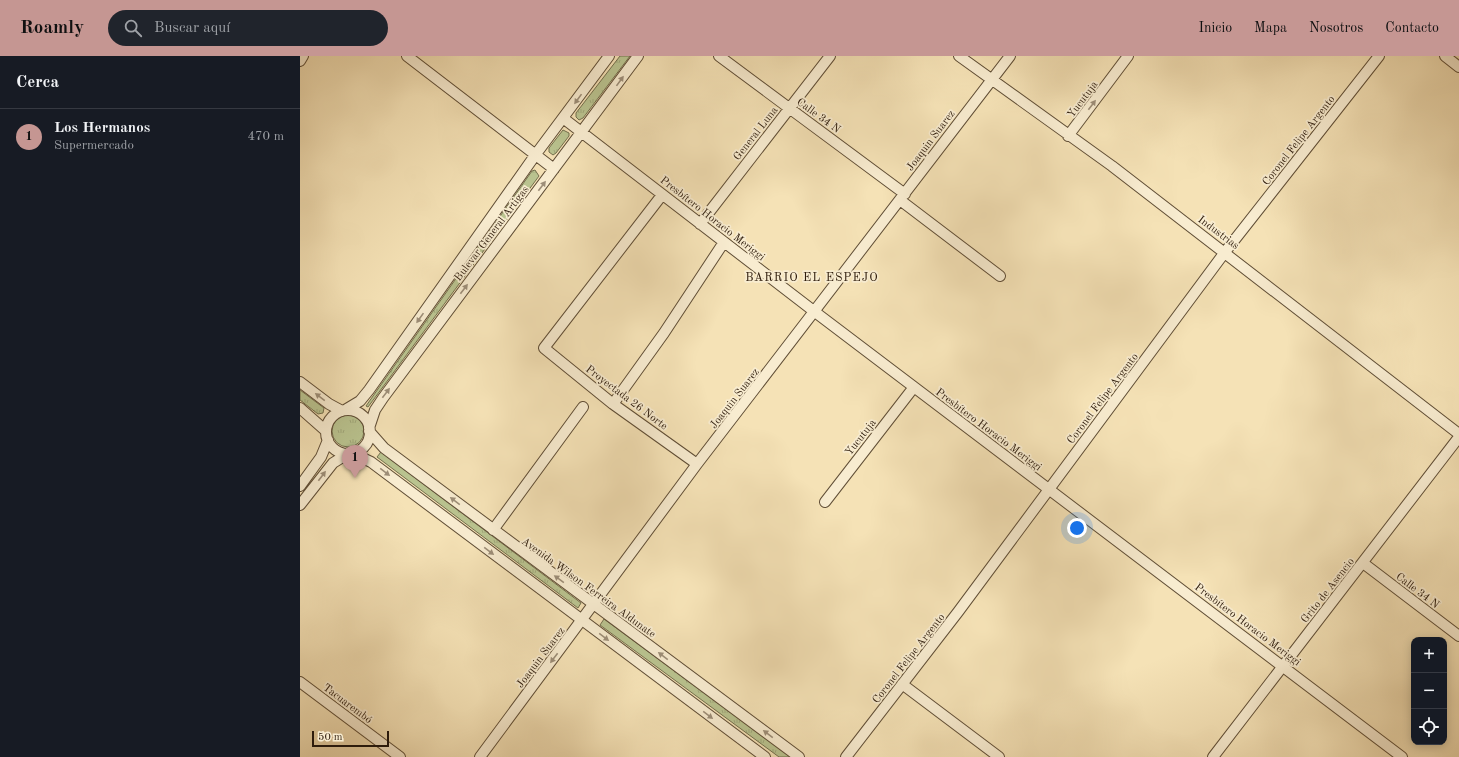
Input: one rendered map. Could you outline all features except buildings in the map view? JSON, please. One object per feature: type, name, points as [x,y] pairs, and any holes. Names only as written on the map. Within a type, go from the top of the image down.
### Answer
[{"type":"street","points":[[300,61],[303,56]]},
{"type":"street","name":"Bulevar General Artigas","points":[[344,410],[360,401],[369,390],[536,154],[609,56]]},
{"type":"street","name":"Bulevar General Artigas","points":[[369,429],[375,410],[382,398],[582,133],[638,56]]},
{"type":"street","name":"Calle 34 N","points":[[719,56],[789,108],[1000,276]]},
{"type":"street","name":"General Luna","points":[[700,224],[830,56]]},
{"type":"street","name":"Industrias","points":[[959,56],[1068,136],[1112,166],[1459,434]]},
{"type":"street","name":"Joaquin Suarez","points":[[480,757],[698,464],[1010,56]]},
{"type":"street","name":"Yucutuja","points":[[1068,136],[1128,56]]},
{"type":"street","name":"Coronel Felipe Argento","points":[[846,757],[1049,490],[1225,252],[1379,56]]},
{"type":"street","points":[[1445,56],[1459,67]]},
{"type":"street","points":[[412,58],[554,169]]},
{"type":"street","name":"Presbítero Horacio Meriggi","points":[[563,118],[815,312],[1402,757]]},
{"type":"street","name":"Proyectada 26 Norte","points":[[662,195],[544,348],[613,404],[698,464]]},
{"type":"street","points":[[613,404],[664,333],[724,242]]},
{"type":"street","points":[[300,382],[329,404],[344,410],[358,413],[363,417],[369,429],[364,445],[333,463],[300,505]]},
{"type":"street","name":"Yucutuja","points":[[825,502],[914,387]]},
{"type":"street","points":[[493,530],[584,407]]},
{"type":"street","points":[[300,408],[327,436],[334,449],[350,453],[371,462],[765,757]]},
{"type":"street","points":[[300,486],[322,457],[333,416],[344,410]]},
{"type":"street","name":"Avenida Wilson Ferreira Aldunate","points":[[369,429],[384,448],[799,757]]},
{"type":"street","name":"Grito de Asencio","points":[[1213,757],[1459,437]]},
{"type":"street","name":"Calle 34 N","points":[[1363,563],[1459,636]]},
{"type":"street","name":"Tacuarembó","points":[[300,682],[400,757]]},
{"type":"street","points":[[902,684],[999,757]]},
{"type":"green space","points":[[620,56],[630,56],[583,118],[579,120],[576,117],[576,113]]},
{"type":"green space","points":[[563,130],[569,133],[569,136],[553,155],[549,152],[549,148]]},
{"type":"green space","points":[[535,170],[539,176],[368,407],[366,406],[532,171]]},
{"type":"green space","points":[[300,390],[324,408],[323,413],[318,414],[300,400]]},
{"type":"green space","points":[[348,415],[359,420],[364,431],[359,442],[348,447],[337,442],[332,431],[337,420]]},
{"type":"green space","points":[[381,452],[581,603],[578,608],[377,457]]},
{"type":"green space","points":[[604,619],[791,757],[779,757],[600,625]]},
{"type":"place","name":"Los Hermanos","points":[[355,478]]},
{"type":"district","name":"BARRIO EL ESPEJO","points":[[812,277]]}]
